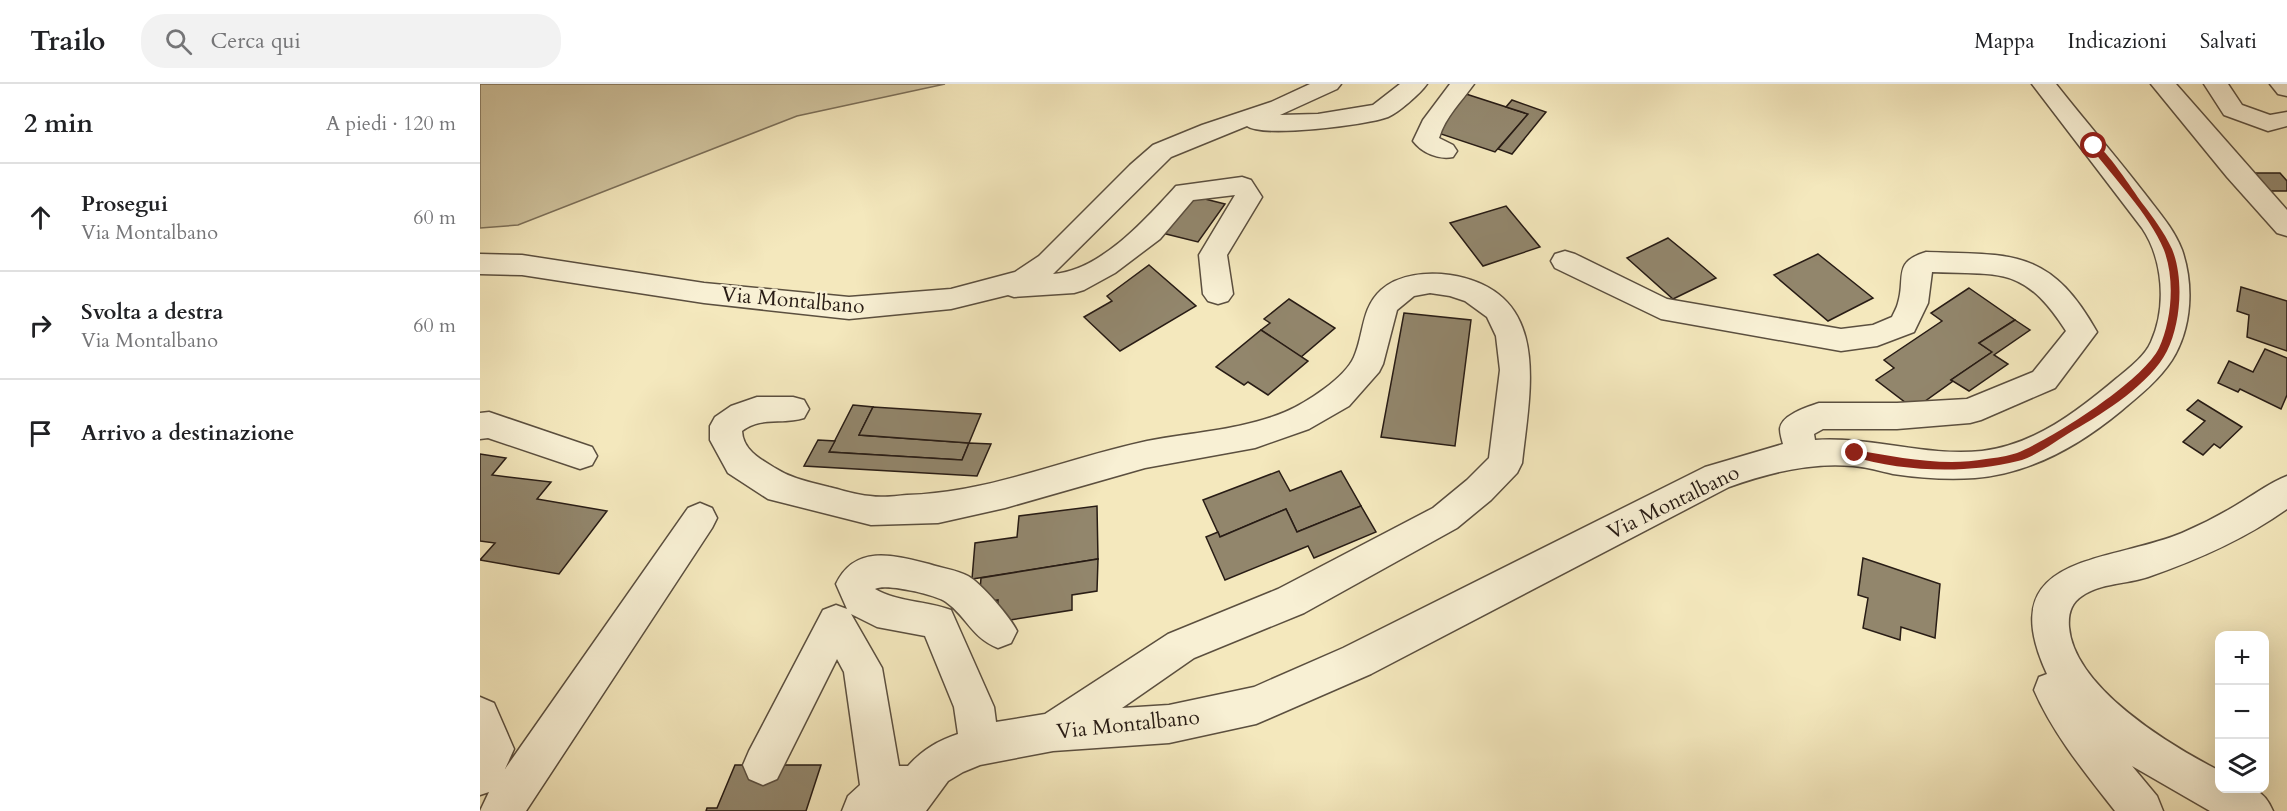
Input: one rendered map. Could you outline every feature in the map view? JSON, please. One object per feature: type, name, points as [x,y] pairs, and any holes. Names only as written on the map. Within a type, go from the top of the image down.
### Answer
[{"type":"street","name":"Via Montalbano","points":[[480,264],[522,265],[704,293],[849,308],[951,299],[1025,279],[1049,263],[1139,171],[1162,151],[1280,107],[1329,84]]},
{"type":"street","points":[[1234,123],[1318,123],[1381,111],[1415,84]]},
{"type":"street","points":[[1444,151],[1426,141],[1426,134],[1462,84]]},
{"type":"street","name":"Via Montalbano","points":[[893,798],[949,757],[980,745],[1053,732],[1169,724],[1256,705],[1378,651],[1717,477],[1765,460],[1801,453],[1855,453],[1899,461],[1941,465],[1984,464],[2019,457],[2100,411],[2144,373],[2163,351],[2172,321],[2175,282],[2168,250],[2152,222],[2044,84]]},
{"type":"street","points":[[2163,84],[2236,171],[2287,227]]},
{"type":"street","points":[[2216,84],[2233,110],[2268,123],[2287,119]]},
{"type":"street","points":[[2282,84],[2287,89]]},
{"type":"street","points":[[998,288],[1074,283],[1104,266],[1150,232],[1185,192],[1242,186],[1249,196],[1213,255],[1218,294]]},
{"type":"street","points":[[1565,261],[1661,308],[1841,340],[1877,335],[1903,324],[1913,303],[1916,268],[1926,262],[2007,265],[2034,276],[2060,299],[2082,332],[2044,380],[1970,411],[1897,416],[1819,416],[1796,428],[1801,453]]},
{"type":"street","points":[[793,409],[763,407],[740,414],[726,426],[726,440],[740,463],[780,489],[871,512],[938,509],[1005,494],[1144,455],[1255,435],[1298,420],[1338,397],[1368,364],[1383,306],[1406,288],[1430,283],[1454,286],[1475,294],[1498,310],[1510,336],[1516,370],[1505,463],[1479,490],[1445,518],[1291,601],[1181,646],[1053,732]]},
{"type":"street","points":[[480,426],[489,425],[580,456]]},
{"type":"street","points":[[2252,811],[2158,759],[2130,741],[2104,718],[2062,666],[2051,638],[2052,606],[2059,593],[2068,585],[2086,577],[2144,562],[2207,539],[2287,490]]},
{"type":"street","points":[[501,811],[700,518]]},
{"type":"street","points":[[980,745],[974,707],[938,622],[877,610],[861,600],[854,584],[869,572],[891,570],[957,588],[998,631]]},
{"type":"street","points":[[763,765],[836,622],[863,668],[877,747],[893,798]]},
{"type":"street","points":[[2076,686],[2053,690],[2098,757],[2142,811]]},
{"type":"street","points":[[480,716],[494,749],[480,775]]},
{"type":"shaded area","points":[[480,84],[945,84],[797,116],[518,225],[480,228]]},
{"type":"building","points":[[1466,94],[1528,114],[1495,152],[1432,131]]},
{"type":"building","points":[[1512,100],[1546,112],[1512,154],[1498,149],[1528,114],[1506,107]]},
{"type":"building","points":[[2253,173],[2280,173],[2287,181],[2287,191],[2268,191]]},
{"type":"building","points":[[1189,195],[1225,204],[1198,242],[1162,233]]},
{"type":"building","points":[[1506,206],[1540,247],[1483,266],[1450,223]]},
{"type":"building","points":[[1668,238],[1716,278],[1673,299],[1627,258]]},
{"type":"building","points":[[1818,254],[1873,298],[1828,321],[1774,275]]},
{"type":"building","points":[[1149,265],[1196,306],[1120,351],[1084,317],[1112,301],[1107,296]]},
{"type":"building","points":[[2241,287],[2287,301],[2287,351],[2247,337],[2249,315],[2237,311]]},
{"type":"building","points":[[1969,288],[2015,320],[1979,343],[1992,352],[1914,409],[1876,380],[1894,368],[1884,360],[1942,321],[1931,313]]},
{"type":"building","points":[[1289,299],[1335,328],[1301,357],[1261,330],[1270,323],[1264,319]]},
{"type":"building","points":[[1404,313],[1471,320],[1455,446],[1381,437]]},
{"type":"building","points":[[2015,320],[2030,330],[1994,355],[2008,364],[1969,391],[1951,380],[1992,352],[1979,343]]},
{"type":"building","points":[[1261,330],[1308,361],[1268,395],[1248,382],[1244,385],[1216,367]]},
{"type":"building","points":[[2265,349],[2287,358],[2287,395],[2281,409],[2240,389],[2238,392],[2218,383],[2229,361],[2253,372]]},
{"type":"building","points":[[2198,400],[2242,427],[2220,448],[2214,444],[2203,455],[2183,442],[2205,421],[2187,410]]},
{"type":"building","points":[[853,405],[873,407],[859,435],[969,443],[962,460],[829,452]]},
{"type":"building","points":[[873,407],[981,414],[969,443],[859,435]]},
{"type":"building","points":[[818,440],[835,441],[829,452],[962,460],[969,443],[991,444],[977,476],[804,466]]},
{"type":"building","points":[[480,454],[506,458],[492,475],[551,482],[537,499],[607,511],[559,574],[480,560],[495,543],[480,541]]},
{"type":"building","points":[[1279,471],[1290,491],[1341,471],[1361,506],[1297,532],[1286,509],[1220,537],[1203,500]]},
{"type":"building","points":[[1097,506],[1098,559],[972,579],[975,543],[1017,537],[1019,516]]},
{"type":"building","points":[[1361,506],[1376,532],[1314,558],[1308,546],[1225,580],[1206,537],[1218,532],[1220,537],[1286,509],[1297,532]]},
{"type":"building","points":[[1863,558],[1940,584],[1935,638],[1901,627],[1900,640],[1863,628],[1868,598],[1858,595]]},
{"type":"building","points":[[1098,559],[1097,591],[1072,595],[1072,610],[997,622],[998,600],[979,603],[981,578]]},
{"type":"building","points":[[735,765],[821,765],[806,811],[706,811],[707,808],[717,808]]},
{"type":"route","points":[[1855,453],[1899,461],[1941,465],[1984,464],[2019,457],[2100,411],[2144,373],[2163,351],[2172,321],[2175,282],[2168,250],[2152,222],[2094,146]]}]
